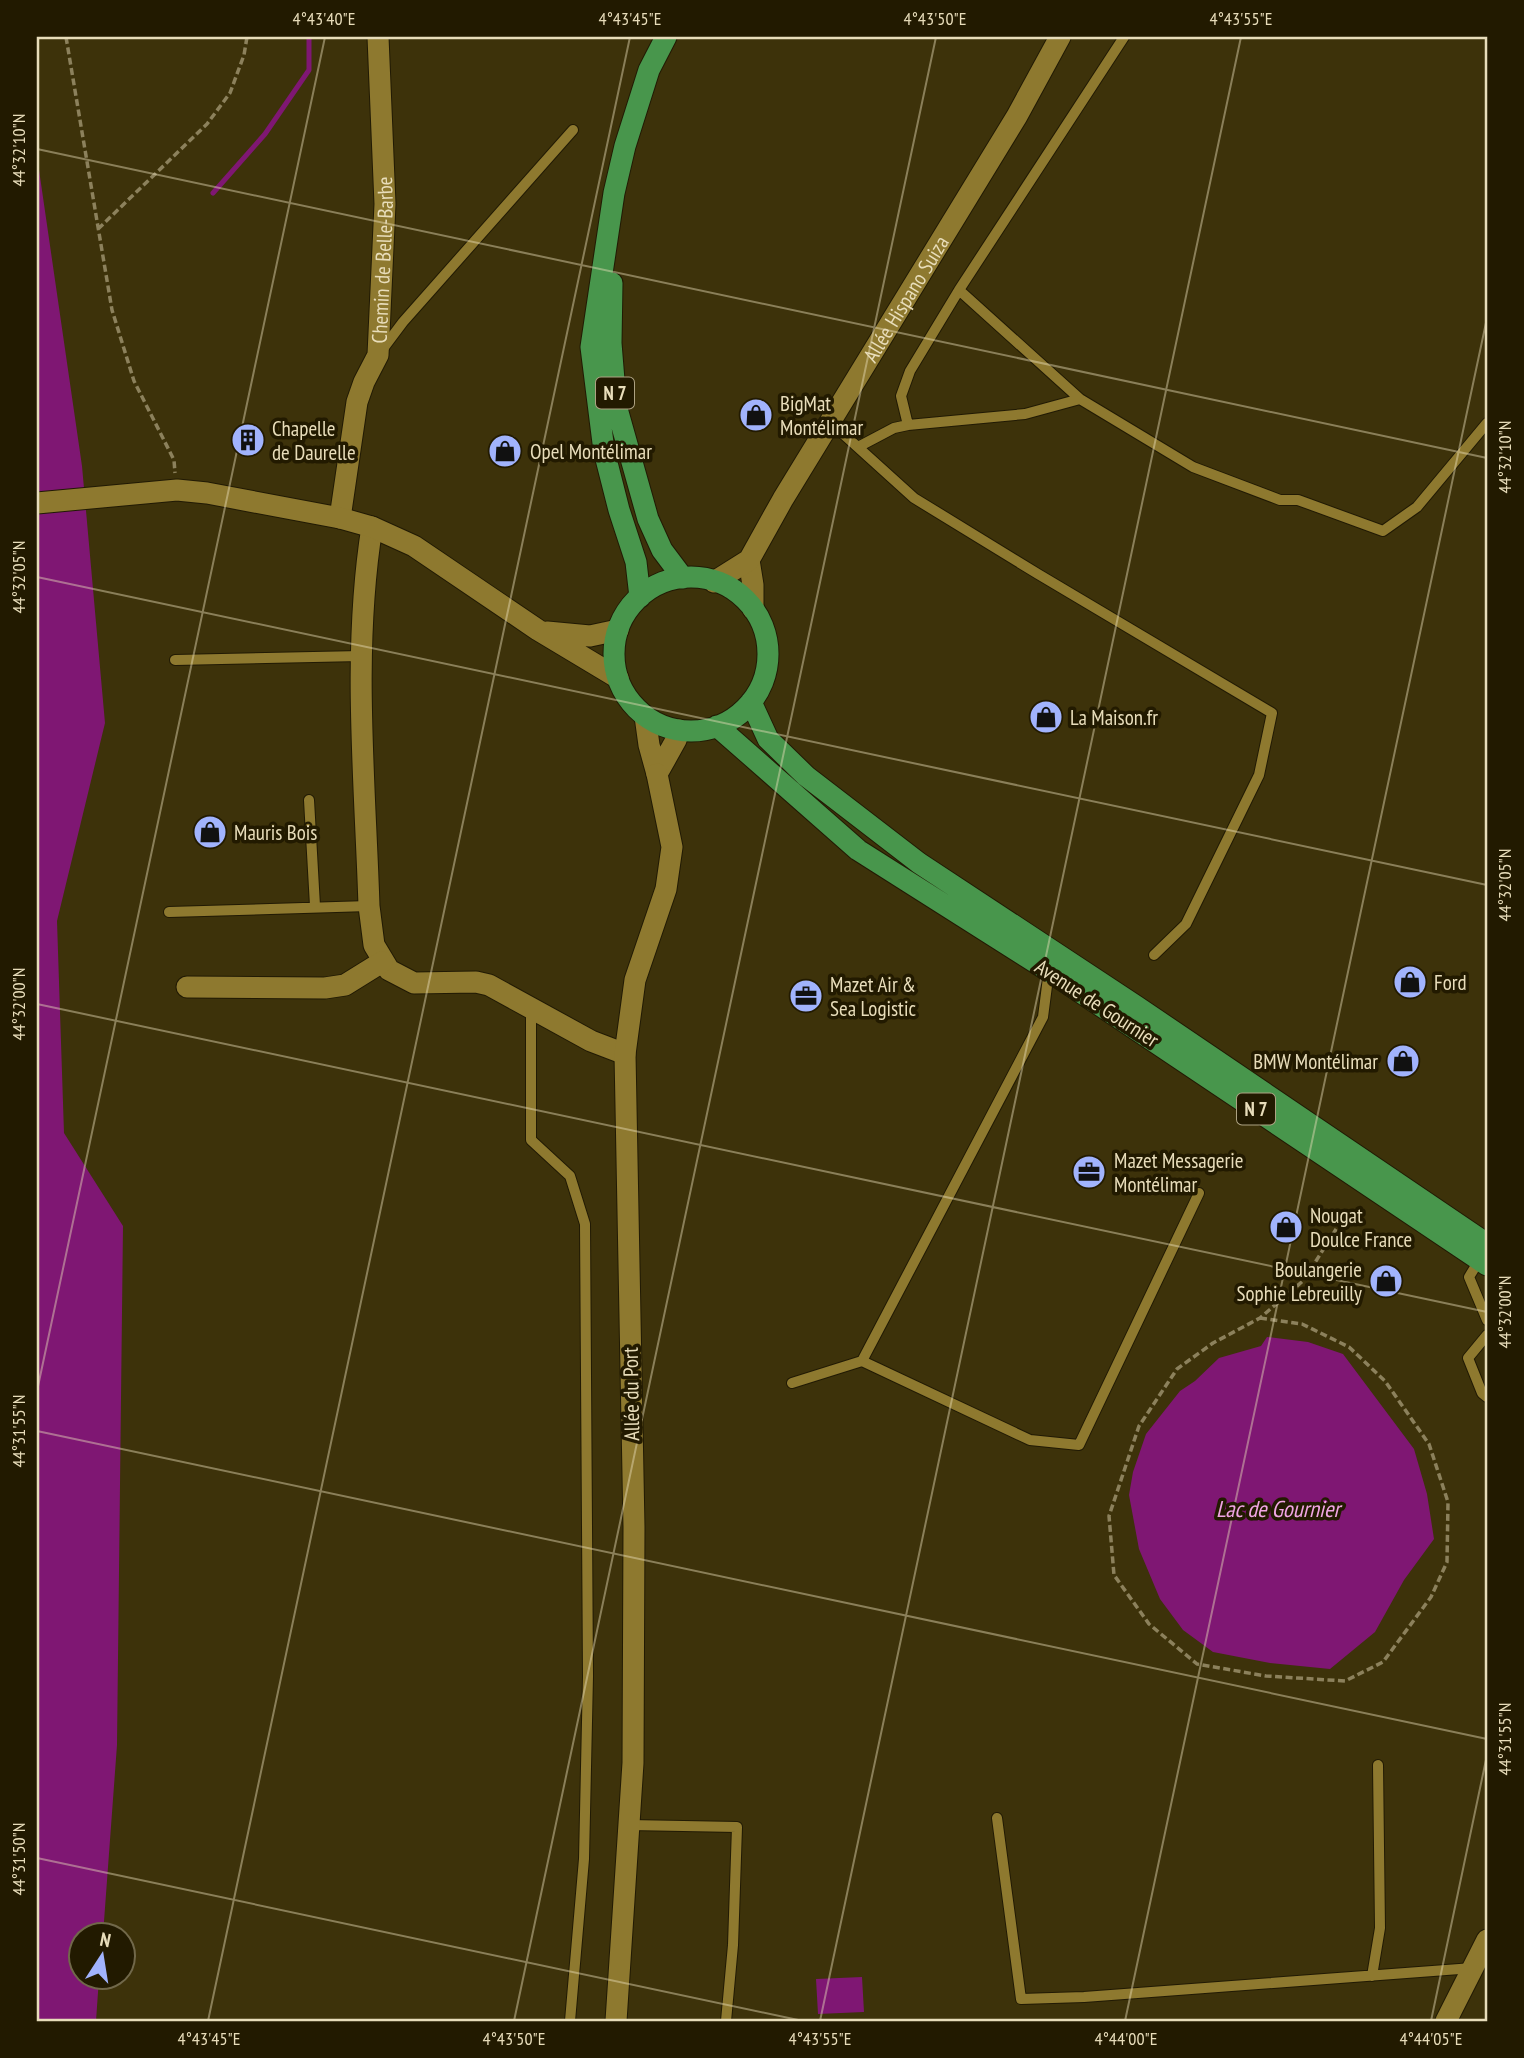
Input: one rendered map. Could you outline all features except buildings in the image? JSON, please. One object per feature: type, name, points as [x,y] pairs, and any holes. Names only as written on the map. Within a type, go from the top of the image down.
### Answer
[{"type":"main road","name":"N 7","points":[[640,597],[636,562],[604,451],[591,347],[614,194],[625,146],[649,71],[666,37]]},
{"type":"main road","name":"N 7","points":[[614,194],[611,343],[616,405],[648,519],[662,550],[683,578]]},
{"type":"main road","points":[[683,578],[714,582],[733,590],[753,609],[765,635],[768,656],[764,677],[751,702],[730,720],[698,731],[661,725],[645,716],[627,697],[618,678],[614,659],[618,631],[625,614],[640,597],[660,584],[683,578]]},
{"type":"main road","name":"Avenue de Gournier","points":[[751,702],[768,739],[831,797],[1054,963],[1485,1255]]},
{"type":"main road","name":"Avenue de Gournier","points":[[717,726],[858,850],[1054,963]]},
{"type":"street","name":"Chemin de Belle-Barbe","points":[[340,518],[357,402],[363,382],[378,355],[385,204],[378,37]]},
{"type":"street","name":"Allée Hispano Suiza","points":[[714,582],[749,560],[1017,116],[1060,37]]},
{"type":"street","points":[[37,503],[177,490],[207,493],[340,518],[372,527],[414,546],[538,630],[618,678]]},
{"type":"street","points":[[372,527],[365,574],[361,656],[369,906],[374,945],[389,970],[414,983],[476,982],[489,985],[591,1041],[625,1054]]},
{"type":"street","points":[[749,560],[753,609]]},
{"type":"street","points":[[538,630],[590,636],[618,631]]},
{"type":"street","name":"Allée du Port","points":[[616,2021],[633,1763],[634,1527],[625,1054],[627,1023],[638,966],[666,889],[672,847],[645,716]]},
{"type":"street","points":[[657,774],[679,730]]},
{"type":"street","points":[[187,987],[325,988],[345,985],[383,961]]},
{"type":"street","points":[[1446,2021],[1487,1940]]},
{"type":"lane","points":[[908,425],[901,396],[910,370],[1124,37]]},
{"type":"lane","points":[[378,355],[403,322],[573,130]]},
{"type":"lane","points":[[959,290],[1080,399],[1193,467],[1280,500],[1298,500],[1383,531],[1417,507],[1487,423]]},
{"type":"lane","points":[[858,447],[894,428],[1025,414],[1080,399]]},
{"type":"lane","points":[[830,422],[914,498],[1272,713],[1259,775],[1247,800],[1186,924],[1154,955]]},
{"type":"lane","points":[[175,660],[361,656]]},
{"type":"lane","points":[[309,800],[315,906]]},
{"type":"lane","points":[[169,912],[369,906]]},
{"type":"lane","points":[[862,1361],[1043,1017],[1054,963]]},
{"type":"lane","points":[[531,1009],[531,1140],[570,1176],[585,1224],[588,1689],[584,1859],[570,2021]]},
{"type":"lane","points":[[792,1383],[862,1361],[1030,1440],[1079,1445],[1199,1193]]},
{"type":"lane","points":[[1485,1255],[1469,1277],[1487,1320]]},
{"type":"lane","points":[[1487,1335],[1468,1358],[1482,1393],[1487,1397]]},
{"type":"lane","points":[[1372,1976],[1380,1928],[1378,1765]]},
{"type":"lane","points":[[997,1818],[1021,1998],[1084,1997],[1473,1968]]},
{"type":"lane","points":[[629,1825],[737,1826],[733,1945],[726,2021]]},
{"type":"path","points":[[66,37],[112,310],[135,381],[174,460],[177,490]]},
{"type":"path","points":[[98,229],[207,124],[230,93],[244,55],[247,37]]},
{"type":"path","points":[[1260,1318],[1302,1324],[1349,1346],[1385,1381],[1429,1444],[1448,1502],[1447,1562],[1432,1597],[1383,1662],[1345,1681],[1266,1676],[1197,1664],[1149,1624],[1114,1575],[1109,1516],[1139,1426],[1177,1369],[1213,1343],[1260,1318],[1304,1280],[1345,1215]]},
{"type":"water","points":[[37,156],[82,466],[105,723],[57,921],[64,1133],[123,1226],[117,1745],[104,1922],[66,1922],[66,1992],[98,1992],[96,2021],[37,2021]]},
{"type":"water","name":"Lac de Gournier","points":[[1267,1337],[1308,1342],[1343,1354],[1414,1449],[1427,1494],[1434,1539],[1404,1580],[1375,1632],[1330,1669],[1270,1663],[1213,1652],[1183,1630],[1160,1599],[1139,1549],[1129,1495],[1133,1472],[1146,1434],[1180,1391],[1219,1358],[1261,1346]]},
{"type":"water","points":[[862,1977],[864,2012],[818,2014],[816,1979]]},
{"type":"waterway","points":[[213,193],[265,134],[309,70],[309,37]]},
{"type":"place","name":"BigMat Montélimar","points":[[756,415]]},
{"type":"place","name":"Chapelle de Daurelle","points":[[248,440]]},
{"type":"place","name":"Opel Montélimar","points":[[505,451]]},
{"type":"place","name":"La Maison.fr","points":[[1046,717]]},
{"type":"place","name":"Mauris Bois","points":[[210,832]]},
{"type":"place","name":"Ford","points":[[1410,982]]},
{"type":"place","name":"Mazet Air & Sea Logistic","points":[[806,996]]},
{"type":"place","name":"BMW Montélimar","points":[[1403,1061]]},
{"type":"place","name":"Mazet Messagerie Montélimar","points":[[1089,1172]]},
{"type":"place","name":"Nougat Doulce France","points":[[1286,1227]]},
{"type":"place","name":"Boulangerie Sophie Lebreuilly","points":[[1386,1281]]}]
